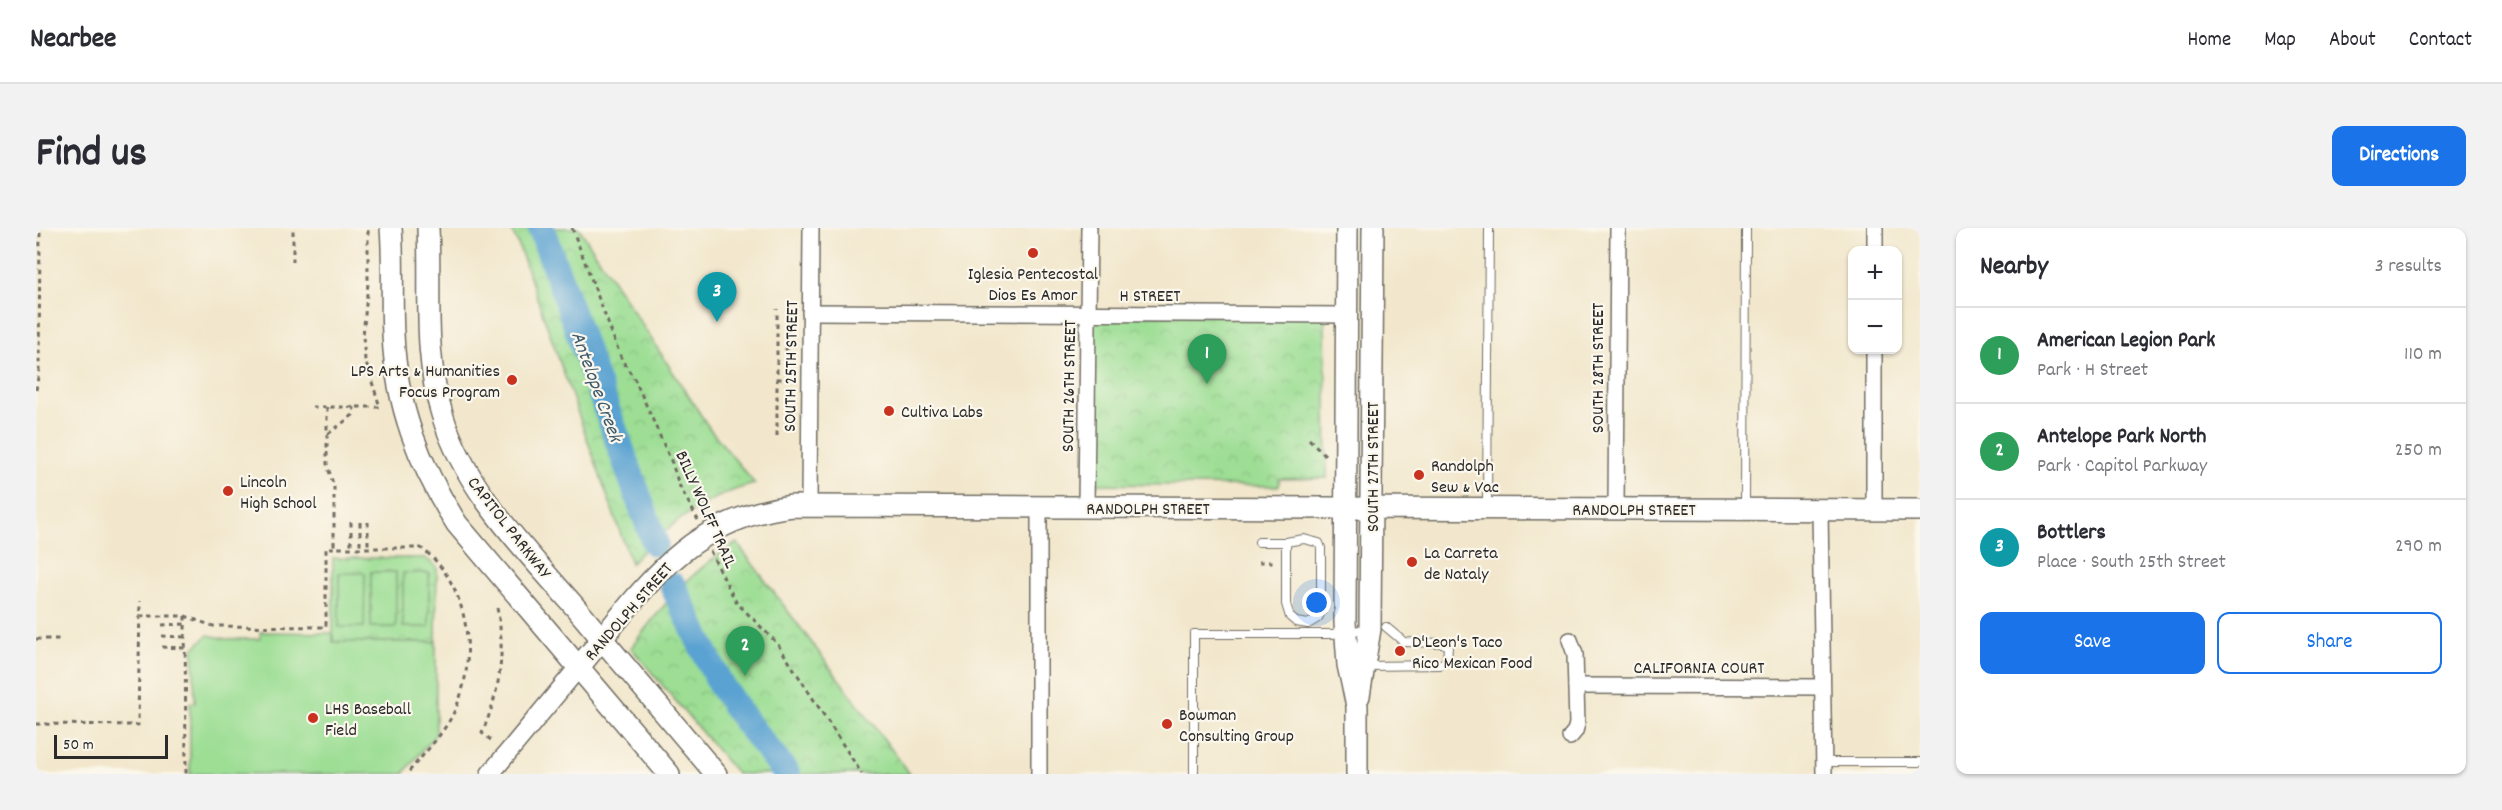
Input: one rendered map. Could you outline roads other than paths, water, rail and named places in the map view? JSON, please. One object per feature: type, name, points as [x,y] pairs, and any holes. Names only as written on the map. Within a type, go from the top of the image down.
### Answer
[{"type":"main road","name":"CAPITOL PARKWAY","points":[[391,228],[395,366],[402,404],[420,460],[457,524],[669,774]]},
{"type":"main road","name":"CAPITOL PARKWAY","points":[[428,228],[429,348],[439,402],[453,445],[484,499],[716,774]]},
{"type":"main road","name":"SOUTH 27TH STREET","points":[[1347,228],[1346,633],[1348,665],[1357,705]]},
{"type":"main road","name":"SOUTH 27TH STREET","points":[[1357,774],[1357,705],[1365,666],[1378,628],[1371,508],[1373,228]]},
{"type":"main road","name":"RANDOLPH STREET","points":[[578,668],[663,567],[705,534],[761,511],[808,505],[1920,510]]},
{"type":"street","name":"SOUTH 25TH STREET","points":[[808,505],[811,228]]},
{"type":"street","name":"SOUTH 26TH STREET","points":[[1086,508],[1089,228]]},
{"type":"street","name":"SOUTH 28TH STREET","points":[[1616,509],[1618,228]]},
{"type":"street","points":[[1875,228],[1875,246]]},
{"type":"street","name":"H STREET","points":[[810,312],[1347,315]]},
{"type":"street","points":[[1874,354],[1874,510]]},
{"type":"street","points":[[1039,774],[1040,507]]},
{"type":"street","points":[[1820,510],[1824,768]]},
{"type":"street","points":[[1570,640],[1575,654],[1577,724],[1570,737]]},
{"type":"street","name":"RANDOLPH STREET","points":[[490,774],[578,668]]},
{"type":"street","name":"CALIFORNIA COURT","points":[[1576,686],[1822,687]]},
{"type":"lane","points":[[1487,509],[1489,228]]},
{"type":"lane","points":[[1744,509],[1746,228]]},
{"type":"lane","points":[[1259,542],[1310,539],[1315,540],[1321,548],[1321,612],[1318,618],[1308,624],[1296,622],[1287,610],[1286,542]]},
{"type":"lane","points":[[1194,774],[1194,634],[1346,633],[1378,628],[1404,642],[1443,643],[1448,647],[1447,660],[1440,665],[1365,666]]},
{"type":"lane","points":[[1824,768],[1920,762]]},
{"type":"waterway","name":"Antelope Creek","points":[[541,228],[655,543]]},
{"type":"waterway","name":"Antelope Creek","points":[[673,586],[720,684],[743,718],[787,774]]},
{"type":"place","name":"Iglesia Pentecostal Dios Es Amor","points":[[1033,253]]},
{"type":"place","name":"Bottlers","points":[[717,322]]},
{"type":"place","name":"LPS Arts & Humanities Focus Program","points":[[512,380]]},
{"type":"place","name":"American Legion Park","points":[[1207,384]]},
{"type":"place","name":"Cultiva Labs","points":[[889,411]]},
{"type":"place","name":"Randolph Sew & Vac","points":[[1419,475]]},
{"type":"place","name":"Lincoln High School","points":[[228,491]]},
{"type":"place","name":"La Carreta de Nataly","points":[[1412,562]]},
{"type":"place","name":"D'Leon's Taco Rico Mexican Food","points":[[1400,651]]},
{"type":"place","name":"Antelope Park North","points":[[745,676]]},
{"type":"place","name":"LHS Baseball Field","points":[[313,718]]},
{"type":"place","name":"Bowman Consulting Group","points":[[1167,724]]}]
